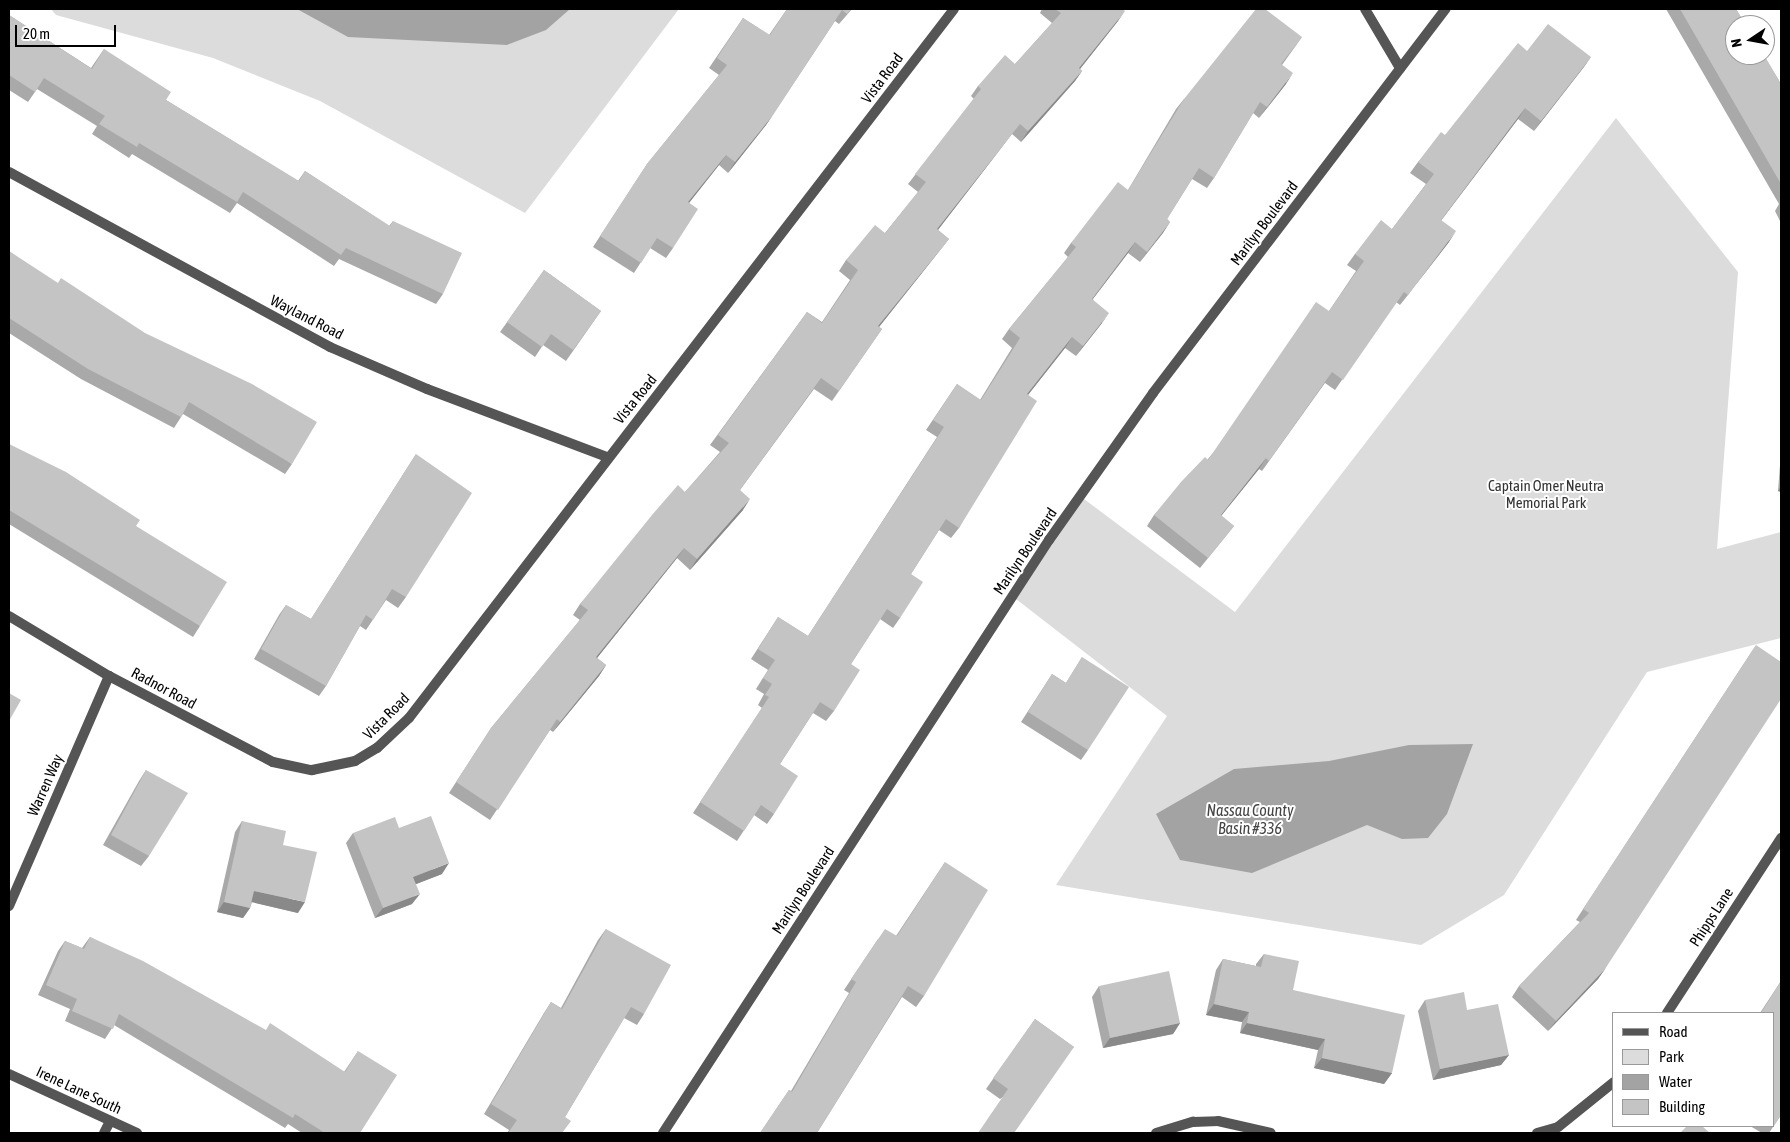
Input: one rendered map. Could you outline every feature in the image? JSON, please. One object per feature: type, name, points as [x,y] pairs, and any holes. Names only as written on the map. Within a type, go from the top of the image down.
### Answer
[{"type":"street","name":"Vista Road","points":[[312,770],[355,761],[377,748],[409,718],[607,457],[954,9]]},
{"type":"street","points":[[1365,9],[1400,68]]},
{"type":"street","name":"Marilyn Boulevard","points":[[662,1133],[1049,540],[1153,393],[1446,9]]},
{"type":"street","name":"Wayland Road","points":[[9,172],[330,346],[427,390],[607,457]]},
{"type":"street","name":"Radnor Road","points":[[9,616],[109,676],[273,762],[312,770]]},
{"type":"street","name":"Warren Way","points":[[9,906],[109,676]]},
{"type":"street","name":"Phipps Lane","points":[[1667,1012],[1781,838]]},
{"type":"street","name":"Irene Lane South","points":[[9,1074],[137,1133]]},
{"type":"street","points":[[1537,1133],[1558,1127],[1612,1084]]},
{"type":"street","points":[[104,1133],[110,1121]]},
{"type":"street","points":[[1156,1133],[1193,1122],[1218,1121],[1271,1133]]},
{"type":"green space","points":[[51,9],[679,9],[525,213],[320,101],[213,58],[56,15]]},
{"type":"green space","name":"Captain Omer Neutra Memorial Park","points":[[1616,118],[1738,272],[1717,549],[1781,532],[1781,638],[1647,672],[1504,895],[1421,945],[1056,885],[1167,716],[1012,596],[1080,496],[1235,612]]},
{"type":"water","points":[[297,9],[570,9],[546,30],[507,45],[348,37]]},
{"type":"water","name":"Nassau County Basin #336","points":[[1473,744],[1447,814],[1428,838],[1402,839],[1367,825],[1252,873],[1180,860],[1156,814],[1234,769],[1329,761],[1409,745]]},
{"type":"building","points":[[787,9],[851,9],[847,14],[842,10],[773,115],[735,162],[726,155],[688,202],[698,209],[673,248],[657,238],[641,263],[600,236],[647,164],[727,65],[717,58],[743,18],[770,35]]},
{"type":"building","points":[[1055,9],[1122,9],[1125,11],[1079,68],[1082,71],[1028,131],[1020,124],[937,229],[949,239],[878,326],[882,329],[839,391],[821,378],[740,490],[750,499],[697,559],[684,548],[596,657],[606,665],[560,722],[557,719],[498,810],[456,782],[491,728],[588,610],[580,604],[678,485],[685,492],[729,443],[718,435],[807,312],[822,323],[858,270],[846,260],[875,225],[885,233],[926,182],[915,174],[981,89],[978,86],[1005,55],[1015,64],[1061,13]]},
{"type":"building","points":[[1256,9],[1265,9],[1302,37],[1281,64],[1293,73],[1267,107],[1260,102],[1214,178],[1199,168],[1167,219],[1170,222],[1147,252],[1135,242],[1092,299],[1109,313],[1083,346],[1072,337],[1027,394],[1037,401],[959,528],[946,519],[911,574],[923,582],[900,618],[887,609],[851,664],[860,670],[834,711],[820,702],[780,764],[798,776],[774,814],[761,805],[744,831],[700,802],[769,697],[765,695],[772,684],[763,678],[775,660],[758,649],[778,617],[808,636],[944,427],[933,420],[957,384],[981,400],[1020,338],[1009,329],[1076,247],[1071,243],[1118,182],[1128,190],[1184,99]]},
{"type":"building","points":[[1680,9],[1736,9],[1740,15],[1725,15],[1725,65],[1770,65],[1781,84],[1781,184]]},
{"type":"building","points":[[9,15],[92,69],[104,49],[171,92],[166,100],[299,181],[305,171],[390,226],[393,221],[462,253],[443,294],[346,248],[341,255],[243,192],[237,202],[139,143],[137,147],[99,124],[105,116],[44,78],[35,92],[9,75]]},
{"type":"building","points":[[1548,24],[1591,57],[1541,121],[1525,108],[1441,220],[1456,231],[1408,295],[1404,292],[1343,380],[1332,372],[1269,461],[1266,458],[1221,515],[1234,526],[1208,558],[1154,515],[1181,482],[1205,457],[1208,460],[1316,302],[1329,311],[1364,261],[1355,254],[1381,220],[1392,229],[1434,174],[1418,162],[1441,132],[1445,135],[1518,43],[1527,51]]},
{"type":"building","points":[[9,251],[58,283],[61,278],[145,333],[252,384],[317,422],[292,464],[189,402],[181,417],[88,369],[9,318]]},
{"type":"building","points":[[544,270],[601,311],[573,350],[551,334],[542,347],[507,322]]},
{"type":"building","points":[[9,444],[66,472],[140,520],[136,526],[227,582],[200,626],[9,510]]},
{"type":"building","points":[[416,454],[472,493],[406,597],[392,589],[373,620],[366,615],[326,686],[261,649],[286,605],[311,619]]},
{"type":"building","points":[[1756,645],[1781,662],[1781,699],[1605,969],[1556,1021],[1519,986],[1589,913],[1583,909]]},
{"type":"building","points":[[1082,657],[1129,687],[1088,750],[1028,712],[1052,674],[1066,683]]},
{"type":"building","points":[[9,693],[21,700],[9,721]]},
{"type":"building","points":[[146,770],[188,793],[149,856],[111,835]]},
{"type":"building","points":[[431,816],[449,863],[413,877],[420,894],[383,908],[353,833],[395,817],[399,828]]},
{"type":"building","points":[[242,821],[286,831],[283,845],[317,852],[305,902],[254,891],[250,908],[224,902]]},
{"type":"building","points":[[945,862],[988,890],[924,996],[908,986],[817,1133],[760,1133],[789,1090],[792,1092],[856,982],[851,979],[885,929],[897,936]]},
{"type":"building","points":[[606,929],[671,965],[644,1014],[631,1007],[565,1117],[571,1121],[562,1133],[508,1133],[517,1120],[491,1104],[551,1002],[562,1009]]},
{"type":"building","points":[[90,937],[143,961],[266,1030],[270,1023],[345,1072],[358,1051],[397,1075],[360,1133],[325,1133],[295,1114],[293,1118],[119,1014],[113,1029],[72,1011],[77,999],[46,985],[65,941],[84,949]]},
{"type":"building","points":[[1264,954],[1299,961],[1293,990],[1405,1015],[1392,1073],[1322,1058],[1325,1039],[1247,1023],[1249,1012],[1214,1004],[1223,959],[1261,967]]},
{"type":"building","points":[[1169,971],[1180,1023],[1110,1038],[1099,986]]},
{"type":"building","points":[[1781,981],[1781,1115],[1775,1124],[1775,1012],[1762,1012]]},
{"type":"building","points":[[1464,992],[1467,1010],[1498,1004],[1509,1055],[1440,1069],[1425,1000]]},
{"type":"building","points":[[1035,1019],[1074,1047],[1014,1133],[978,1133],[1008,1089],[993,1078]]},
{"type":"building","points":[[1686,1127],[1703,1127],[1710,1133],[1680,1133]]}]
